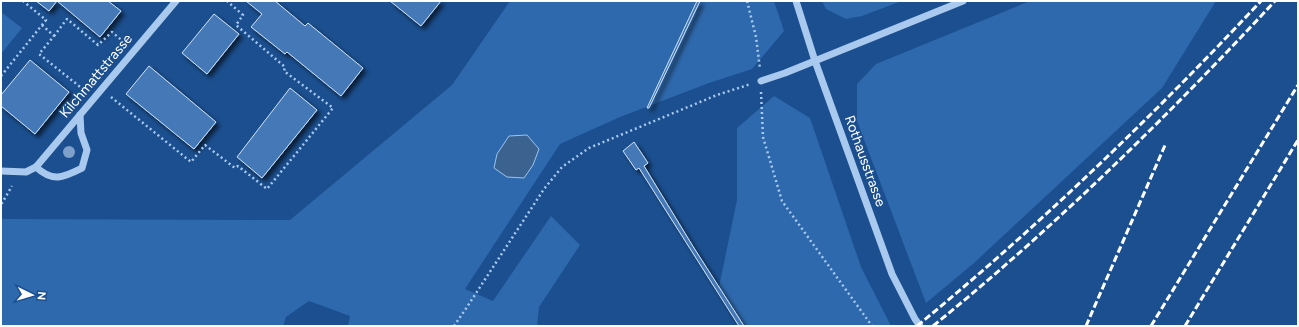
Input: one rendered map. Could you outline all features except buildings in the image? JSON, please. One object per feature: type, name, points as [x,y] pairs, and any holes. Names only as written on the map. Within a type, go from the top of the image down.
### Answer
[{"type":"street","name":"Kilchmattstrasse","points":[[36,167],[176,1]]},
{"type":"street","name":"Rothausstrasse","points":[[796,1],[815,61],[892,274],[920,326]]},
{"type":"street","points":[[761,81],[785,73],[962,1]]},
{"type":"street","points":[[1,171],[26,172],[36,167],[45,175],[64,177],[82,168],[87,150],[81,133],[80,115]]},
{"type":"path","points":[[1,76],[46,20],[23,1]]},
{"type":"path","points":[[102,89],[191,162],[205,145],[235,168],[238,166],[267,189],[333,108],[284,71],[285,67],[236,25],[243,15],[227,1]]},
{"type":"path","points":[[747,1],[756,38],[761,81],[763,137],[782,201],[872,326]]},
{"type":"path","points":[[94,98],[39,54],[67,19],[98,45],[112,32],[134,51]]},
{"type":"path","points":[[42,25],[54,36]]},
{"type":"path","points":[[454,326],[544,189],[562,167],[589,148],[717,95],[761,81]]},
{"type":"path","points":[[1,203],[12,186]]},
{"type":"shaded area","points":[[510,1],[774,1],[784,31],[752,69],[709,83],[620,117],[560,144],[465,289],[493,301],[551,216],[580,245],[539,307],[537,326],[348,326],[350,316],[309,301],[286,317],[283,326],[1,326],[1,219],[290,220],[452,85]]},
{"type":"shaded area","points":[[822,1],[902,1],[862,16],[846,19],[826,9]]},
{"type":"shaded area","points":[[1030,1],[1216,1],[1162,88],[974,263],[926,303],[857,121],[857,84],[876,64]]},
{"type":"shaded area","points":[[1,12],[22,28],[1,54]]},
{"type":"shaded area","points":[[774,96],[810,118],[861,267],[891,326],[744,326],[719,287],[737,200],[737,128]]},
{"type":"shaded area","points":[[527,135],[539,149],[533,165],[524,178],[507,177],[494,168],[497,154],[509,136]]},
{"type":"railway","points":[[917,326],[1051,210],[1137,128],[1261,1]]},
{"type":"railway","points":[[933,326],[1023,250],[1110,170],[1194,86],[1275,1]]},
{"type":"railway","points":[[1151,326],[1298,85]]},
{"type":"railway","points":[[1185,326],[1298,140]]},
{"type":"railway","points":[[1086,326],[1166,143]]}]
